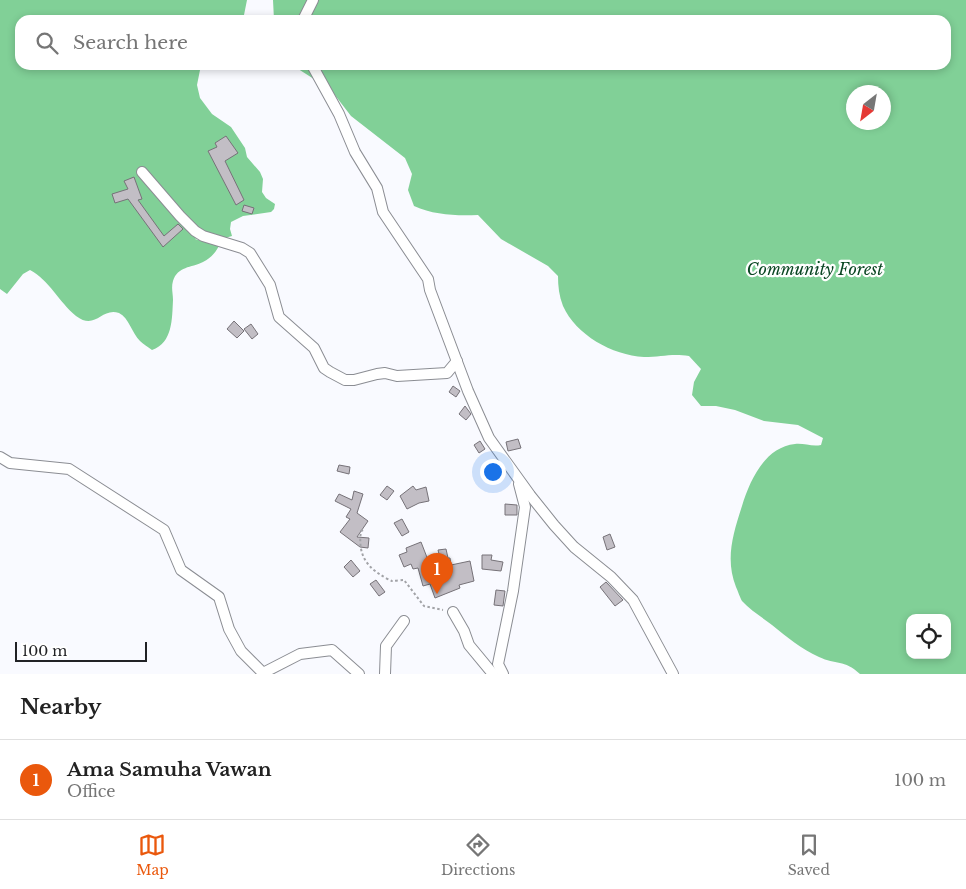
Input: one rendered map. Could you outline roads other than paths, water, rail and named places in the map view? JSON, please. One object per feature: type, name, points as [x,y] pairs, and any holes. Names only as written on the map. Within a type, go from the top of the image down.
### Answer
[{"type":"street","points":[[306,15],[313,0]]},
{"type":"street","points":[[315,70],[339,114],[355,152],[377,188],[383,212],[428,279],[457,361],[489,438],[516,477],[554,525],[574,547],[611,577],[633,600],[674,674]]},
{"type":"street","points":[[142,172],[195,231],[203,236],[242,248],[250,253],[270,285],[279,317],[314,348],[324,368],[330,372],[345,380],[354,380],[385,373],[397,376],[415,376],[447,373],[457,361]]},
{"type":"street","points":[[0,457],[10,463],[69,469],[164,530],[181,570],[219,597],[230,629],[241,651],[263,673],[300,654],[332,650],[359,674]]},
{"type":"street","points":[[502,674],[498,664],[513,591],[525,507],[516,477]]},
{"type":"street","points":[[453,612],[464,630],[469,645],[492,674]]},
{"type":"street","points":[[385,674],[386,646],[404,621]]},
{"type":"place","name":"Ama Samuha Vawan","points":[[437,594]]},
{"type":"park label","name":"Community Forest","points":[[815,269]]}]
